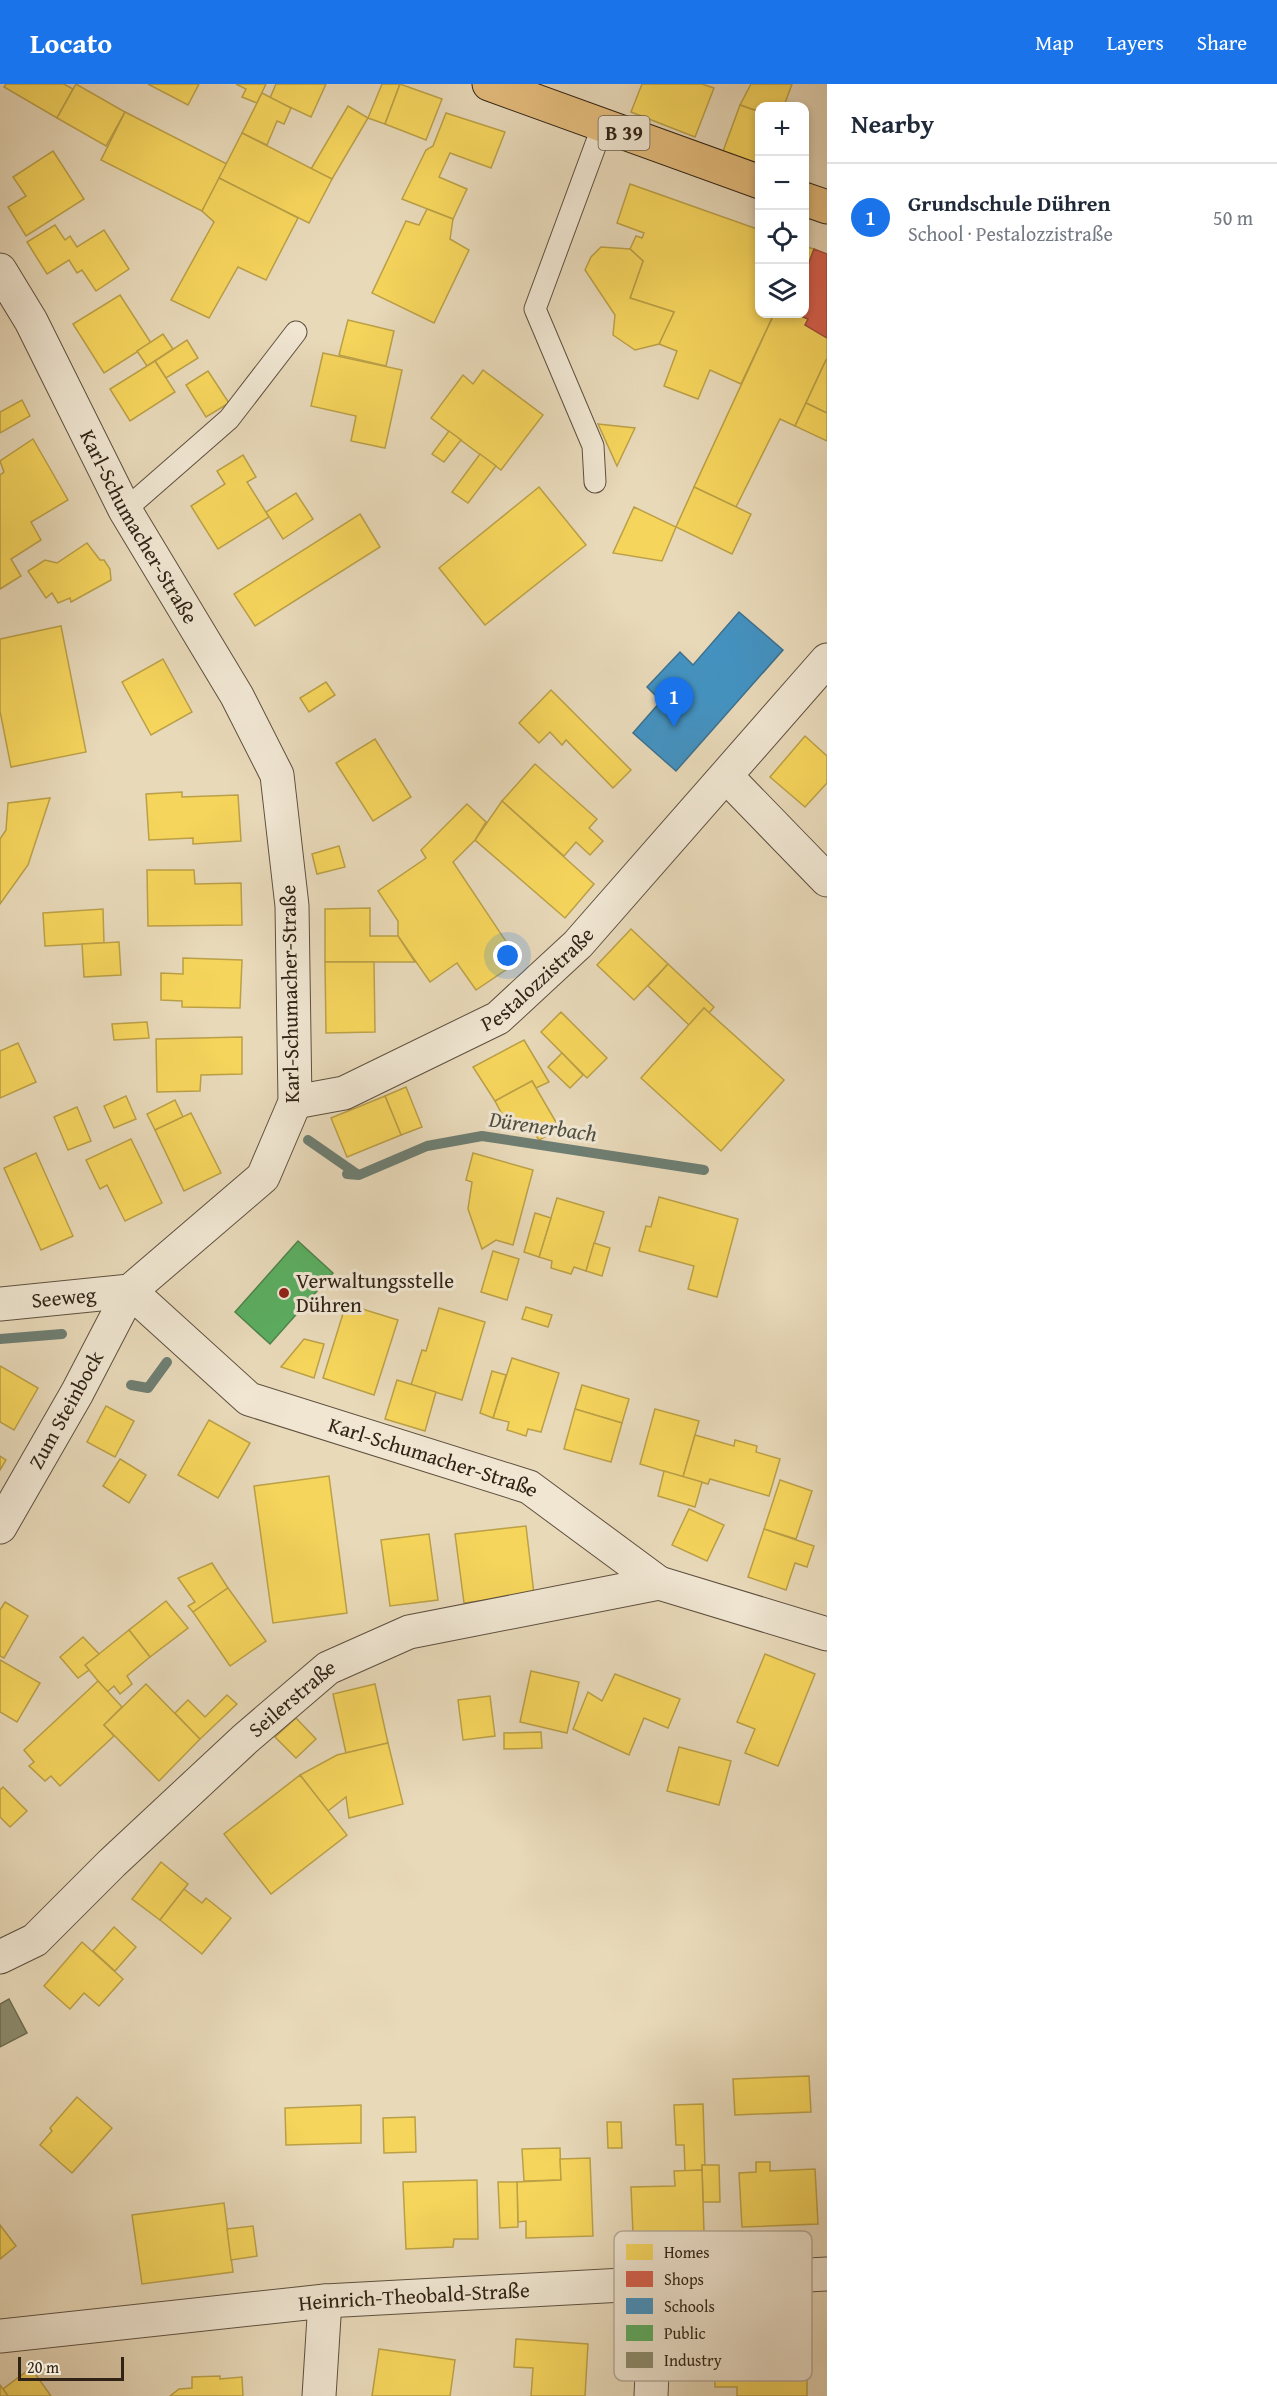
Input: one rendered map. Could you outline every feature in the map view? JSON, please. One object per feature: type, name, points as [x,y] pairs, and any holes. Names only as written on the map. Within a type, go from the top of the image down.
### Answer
[{"type":"main road","name":"B 39","points":[[489,84],[755,181]]},
{"type":"main road","points":[[809,201],[827,207]]},
{"type":"street","name":"Karl-Schumacher-Straße","points":[[0,270],[31,321],[125,510],[237,696],[277,775],[292,906],[295,1102],[263,1177],[130,1292],[249,1399],[529,1487],[659,1582],[827,1634]]},
{"type":"street","name":"Pestalozzistraße","points":[[295,1102],[344,1094],[498,1018],[578,944],[727,777],[827,660]]},
{"type":"street","points":[[727,777],[827,880]]},
{"type":"street","name":"Seeweg","points":[[0,1304],[130,1292]]},
{"type":"street","name":"Zum Steinbock","points":[[0,1527],[77,1393],[130,1292]]},
{"type":"street","name":"Seilerstraße","points":[[0,1958],[35,1940],[112,1863],[237,1747],[328,1668],[409,1632],[659,1582]]},
{"type":"street","name":"Heinrich-Theobald-Straße","points":[[812,2275],[827,2274]]},
{"type":"street","name":"Heinrich-Theobald-Straße","points":[[0,2336],[326,2301],[614,2285]]},
{"type":"street","points":[[319,2396],[326,2301]]},
{"type":"street","points":[[651,2396],[652,2381]]},
{"type":"lane","points":[[596,482],[593,446],[535,309],[603,125]]},
{"type":"lane","points":[[125,510],[229,419],[296,332]]},
{"type":"building: Homes","points":[[6,84],[64,84],[73,89],[57,118],[4,87]]},
{"type":"building: Homes","points":[[76,84],[125,112],[106,146],[57,118]]},
{"type":"building: Homes","points":[[148,84],[199,84],[188,105]]},
{"type":"building: Homes","points":[[236,84],[266,84],[257,103],[242,97],[246,89]]},
{"type":"building: Homes","points":[[276,84],[326,84],[311,117],[270,98]]},
{"type":"building: Homes","points":[[382,84],[400,84],[385,124],[368,118]]},
{"type":"building: Homes","points":[[400,84],[442,99],[426,140],[385,124]]},
{"type":"building: Homes","points":[[642,84],[702,84],[714,88],[695,137],[631,112]]},
{"type":"building: Homes","points":[[751,84],[792,84],[785,102],[755,102],[755,110],[740,105]]},
{"type":"building: Homes","points":[[262,93],[291,108],[284,124],[277,121],[267,145],[242,133]]},
{"type":"building: Homes","points":[[740,105],[755,110],[755,166],[722,154]]},
{"type":"building: Homes","points":[[348,106],[368,118],[332,179],[311,169]]},
{"type":"building: Homes","points":[[125,112],[227,164],[202,211],[101,160]]},
{"type":"building: Homes","points":[[446,113],[505,132],[491,168],[450,153],[439,177],[467,189],[453,219],[402,199],[426,150],[433,146]]},
{"type":"building: Homes","points":[[242,133],[332,179],[309,223],[219,178]]},
{"type":"building: Homes","points":[[53,151],[84,199],[26,236],[8,207],[26,196],[13,177]]},
{"type":"building: Homes","points":[[219,178],[298,218],[266,280],[238,267],[209,318],[171,300],[214,222],[202,211]]},
{"type":"building: Homes","points":[[630,184],[755,228],[755,318],[772,318],[741,384],[710,370],[698,399],[664,386],[677,351],[659,344],[674,312],[630,298],[643,261],[630,249],[636,236],[642,238],[644,233],[617,223]]},
{"type":"building: Homes","points":[[427,209],[453,219],[450,239],[469,250],[434,323],[372,293],[406,221],[419,225]]},
{"type":"building: Homes","points":[[55,225],[65,240],[70,236],[77,247],[104,230],[129,269],[96,291],[82,270],[77,273],[69,260],[47,274],[27,242]]},
{"type":"building: Homes","points":[[601,247],[630,249],[643,261],[630,298],[674,312],[659,344],[635,350],[613,335],[615,315],[585,270],[591,257]]},
{"type":"building: Homes","points":[[809,248],[814,249],[809,262]]},
{"type":"building: Homes","points":[[120,295],[151,343],[104,373],[73,324]]},
{"type":"building: Homes","points":[[772,318],[808,319],[805,325],[827,338],[827,358],[795,426],[780,419],[736,507],[694,487]]},
{"type":"building: Homes","points":[[348,320],[394,331],[386,366],[339,355]]},
{"type":"building: Homes","points":[[163,334],[173,349],[147,366],[137,351]]},
{"type":"building: Homes","points":[[187,340],[198,358],[166,378],[155,361]]},
{"type":"building: Homes","points":[[323,353],[402,370],[385,448],[351,441],[356,416],[311,406]]},
{"type":"building: Homes","points":[[827,360],[827,413],[806,403]]},
{"type":"building: Homes","points":[[155,361],[175,392],[130,421],[110,389]]},
{"type":"building: Homes","points":[[483,370],[543,415],[501,470],[431,418],[463,375],[473,384]]},
{"type":"building: Homes","points":[[208,371],[229,403],[206,417],[186,385]]},
{"type":"building: Homes","points":[[22,400],[30,416],[0,433],[0,412]]},
{"type":"building: Homes","points":[[806,403],[827,413],[827,441],[795,426]]},
{"type":"building: Homes","points":[[598,424],[635,428],[617,466]]},
{"type":"building: Homes","points":[[449,431],[461,440],[444,462],[432,454]]},
{"type":"building: Homes","points":[[33,439],[68,500],[31,522],[41,540],[11,559],[21,576],[0,589],[0,475],[4,472],[0,461]]},
{"type":"building: Homes","points":[[480,454],[496,466],[468,503],[452,492]]},
{"type":"building: Homes","points":[[243,455],[256,477],[247,482],[269,517],[218,549],[191,506],[225,484],[217,471]]},
{"type":"building: Homes","points":[[539,487],[586,545],[485,625],[439,568]]},
{"type":"building: Homes","points":[[694,487],[751,514],[732,554],[676,527]]},
{"type":"building: Homes","points":[[296,493],[313,519],[283,539],[266,512]]},
{"type":"building: Homes","points":[[634,507],[676,527],[662,561],[613,553]]},
{"type":"building: Homes","points":[[360,514],[380,547],[255,626],[234,594]]},
{"type":"building: Homes","points":[[87,543],[110,569],[111,580],[71,602],[70,598],[58,603],[52,593],[46,598],[28,571],[45,560],[57,563]]},
{"type":"building: Homes","points":[[61,626],[86,752],[11,767],[0,711],[0,639]]},
{"type":"building: Homes","points":[[163,659],[192,712],[151,735],[122,682]]},
{"type":"building: Homes","points":[[326,682],[335,695],[309,712],[300,698]]},
{"type":"building: Homes","points":[[551,690],[631,770],[613,788],[566,740],[562,745],[550,732],[539,743],[519,723]]},
{"type":"building: Homes","points":[[805,736],[827,756],[827,783],[805,807],[770,777]]},
{"type":"building: Homes","points":[[375,739],[411,797],[373,821],[336,763]]},
{"type":"building: Homes","points":[[535,764],[597,819],[589,828],[603,841],[590,855],[576,842],[564,856],[502,801]]},
{"type":"building: Homes","points":[[182,792],[182,797],[238,795],[241,841],[193,844],[193,838],[149,840],[146,794]]},
{"type":"building: Homes","points":[[50,798],[28,865],[0,904],[0,839],[6,830],[8,803]]},
{"type":"building: Homes","points":[[502,801],[594,884],[565,918],[475,840]]},
{"type":"building: Homes","points":[[467,804],[486,822],[475,840],[453,862],[519,961],[476,990],[457,963],[430,982],[398,936],[398,921],[378,891],[426,858],[421,850]]},
{"type":"building: Homes","points":[[339,846],[345,867],[317,874],[312,854]]},
{"type":"building: Homes","points":[[147,870],[194,870],[195,884],[241,883],[242,925],[148,926]]},
{"type":"building: Homes","points":[[370,908],[370,936],[398,936],[415,962],[325,962],[325,909]]},
{"type":"building: Homes","points":[[103,909],[104,943],[45,946],[43,913]]},
{"type":"building: Homes","points":[[631,929],[668,964],[634,1000],[597,965]]},
{"type":"building: Homes","points":[[119,942],[121,975],[84,977],[82,944]]},
{"type":"building: Homes","points":[[183,958],[242,960],[240,1008],[182,1007],[182,1001],[161,1000],[161,973],[183,974]]},
{"type":"building: Homes","points":[[325,962],[374,962],[375,1032],[326,1033]]},
{"type":"building: Homes","points":[[668,964],[714,1007],[709,1013],[704,1008],[689,1025],[648,986]]},
{"type":"building: Homes","points":[[704,1008],[784,1080],[721,1151],[641,1078]]},
{"type":"building: Homes","points":[[561,1012],[607,1058],[587,1078],[541,1032]]},
{"type":"building: Homes","points":[[147,1022],[149,1038],[114,1040],[112,1024]]},
{"type":"building: Homes","points":[[242,1037],[242,1074],[201,1075],[200,1091],[157,1092],[156,1039]]},
{"type":"building: Homes","points":[[524,1040],[549,1082],[536,1088],[532,1081],[495,1101],[473,1067]]},
{"type":"building: Homes","points":[[18,1043],[36,1082],[0,1098],[0,1051]]},
{"type":"building: Homes","points":[[562,1053],[583,1075],[570,1088],[548,1067]]},
{"type":"building: Homes","points":[[532,1081],[560,1129],[539,1140],[527,1122],[510,1129],[495,1101]]},
{"type":"building: Homes","points":[[406,1087],[422,1127],[401,1135],[385,1096]]},
{"type":"building: Homes","points":[[126,1096],[136,1119],[114,1128],[104,1106]]},
{"type":"building: Homes","points":[[385,1096],[401,1135],[347,1157],[331,1118]]},
{"type":"building: Homes","points":[[175,1100],[183,1117],[155,1130],[147,1114]]},
{"type":"building: Homes","points":[[77,1107],[91,1141],[68,1150],[54,1117]]},
{"type":"building: Homes","points":[[191,1113],[221,1173],[184,1191],[155,1130]]},
{"type":"building: Homes","points":[[131,1139],[162,1203],[125,1221],[107,1185],[100,1189],[86,1160]]},
{"type":"building: Homes","points":[[36,1153],[73,1236],[41,1250],[4,1168]]},
{"type":"building: Homes","points":[[473,1153],[533,1170],[513,1245],[496,1240],[482,1249],[468,1209],[472,1182],[466,1180]]},
{"type":"building: Homes","points":[[659,1197],[738,1219],[717,1297],[688,1289],[694,1266],[639,1251],[646,1226],[651,1227]]},
{"type":"building: Homes","points":[[557,1198],[604,1212],[586,1271],[574,1267],[571,1274],[551,1268],[552,1261],[539,1257]]},
{"type":"building: Homes","points":[[535,1213],[551,1218],[539,1257],[524,1252]]},
{"type":"building: Homes","points":[[594,1243],[610,1248],[602,1276],[586,1271]]},
{"type":"building: Homes","points":[[493,1251],[519,1259],[507,1300],[481,1292]]},
{"type":"building: Homes","points":[[346,1304],[398,1320],[374,1395],[323,1378]]},
{"type":"building: Homes","points":[[526,1307],[552,1315],[548,1327],[522,1319]]},
{"type":"building: Homes","points":[[439,1308],[485,1322],[462,1400],[411,1385],[422,1350],[426,1351]]},
{"type":"building: Homes","points":[[304,1339],[324,1344],[314,1378],[281,1367]]},
{"type":"building: Homes","points":[[512,1358],[559,1373],[541,1432],[528,1429],[526,1436],[507,1430],[509,1422],[493,1418]]},
{"type":"building: Homes","points":[[0,1366],[38,1388],[14,1430],[0,1422]]},
{"type":"building: Homes","points":[[492,1371],[506,1375],[493,1418],[480,1413]]},
{"type":"building: Homes","points":[[397,1380],[436,1392],[425,1431],[385,1419]]},
{"type":"building: Homes","points":[[582,1385],[629,1399],[622,1423],[575,1409]]},
{"type":"building: Homes","points":[[106,1406],[134,1421],[115,1457],[87,1442]]},
{"type":"building: Homes","points":[[575,1409],[622,1423],[611,1462],[564,1449]]},
{"type":"building: Homes","points":[[655,1409],[699,1421],[683,1477],[640,1464]]},
{"type":"building: Homes","points":[[209,1420],[250,1443],[218,1498],[178,1475]]},
{"type":"building: Homes","points":[[695,1435],[734,1446],[735,1440],[757,1446],[756,1452],[780,1459],[769,1496],[710,1479],[708,1484],[683,1477]]},
{"type":"building: Homes","points":[[0,1456],[6,1460],[0,1470]]},
{"type":"building: Homes","points":[[120,1459],[146,1475],[129,1503],[103,1486]]},
{"type":"building: Homes","points":[[664,1471],[702,1482],[695,1507],[658,1496]]},
{"type":"building: Homes","points":[[329,1476],[347,1613],[273,1623],[254,1486]]},
{"type":"building: Homes","points":[[780,1480],[812,1491],[796,1539],[764,1529]]},
{"type":"building: Homes","points":[[689,1509],[724,1525],[707,1561],[672,1545]]},
{"type":"building: Homes","points":[[526,1526],[534,1594],[464,1603],[455,1534]]},
{"type":"building: Homes","points":[[764,1529],[814,1546],[807,1567],[795,1563],[786,1590],[748,1577]]},
{"type":"building: Homes","points":[[429,1534],[438,1600],[390,1606],[381,1540]]},
{"type":"building: Homes","points":[[212,1563],[228,1588],[193,1612],[188,1606],[195,1602],[178,1578]]},
{"type":"building: Homes","points":[[228,1588],[266,1641],[230,1666],[193,1612]]},
{"type":"building: Homes","points":[[166,1601],[188,1628],[150,1657],[129,1630]]},
{"type":"building: Homes","points":[[5,1602],[28,1616],[4,1658],[0,1656],[0,1610]]},
{"type":"building: Homes","points":[[129,1630],[150,1657],[127,1676],[132,1684],[120,1694],[114,1686],[107,1692],[85,1665]]},
{"type":"building: Homes","points":[[83,1637],[99,1654],[85,1665],[89,1670],[78,1678],[60,1657]]},
{"type":"building: Homes","points":[[765,1654],[815,1674],[778,1766],[745,1753],[755,1729],[737,1722]]},
{"type":"building: Homes","points":[[0,1660],[40,1683],[17,1722],[0,1712]]},
{"type":"building: Homes","points":[[531,1671],[579,1682],[567,1733],[520,1722]]},
{"type":"building: Homes","points":[[615,1674],[680,1699],[668,1728],[644,1718],[629,1755],[573,1729],[588,1692],[602,1701]]},
{"type":"building: Homes","points":[[98,1681],[122,1707],[104,1725],[114,1736],[60,1786],[51,1776],[45,1781],[29,1766],[34,1762],[24,1750]]},
{"type":"building: Homes","points":[[146,1684],[200,1739],[159,1781],[104,1725]]},
{"type":"building: Homes","points":[[375,1684],[388,1743],[346,1753],[333,1694]]},
{"type":"building: Homes","points":[[227,1695],[237,1704],[200,1739],[175,1713],[188,1700],[205,1717]]},
{"type":"building: Homes","points":[[490,1696],[495,1736],[463,1740],[458,1700]]},
{"type":"building: Homes","points":[[296,1718],[316,1739],[296,1758],[275,1737]]},
{"type":"building: Homes","points":[[541,1732],[542,1748],[504,1749],[504,1733]]},
{"type":"building: Homes","points":[[388,1743],[403,1804],[349,1818],[346,1797],[328,1811],[300,1775],[337,1755]]},
{"type":"building: Homes","points":[[679,1747],[731,1761],[719,1805],[667,1791]]},
{"type":"building: Homes","points":[[300,1775],[347,1835],[271,1894],[224,1834]]},
{"type":"building: Homes","points":[[3,1787],[27,1811],[10,1827],[0,1817],[0,1790]]},
{"type":"building: Homes","points":[[161,1862],[188,1884],[160,1920],[132,1899]]},
{"type":"building: Homes","points":[[184,1889],[202,1903],[206,1898],[231,1918],[202,1954],[160,1920]]},
{"type":"building: Homes","points":[[114,1927],[136,1947],[115,1971],[93,1951]]},
{"type":"building: Homes","points":[[82,1942],[123,1979],[99,2006],[84,1993],[70,2009],[44,1986]]},
{"type":"building: Homes","points":[[809,2076],[811,2112],[735,2115],[733,2079]]},
{"type":"building: Homes","points":[[77,2097],[112,2128],[72,2173],[40,2145],[52,2131],[50,2128]]},
{"type":"building: Homes","points":[[703,2104],[705,2165],[702,2165],[702,2170],[685,2171],[684,2145],[676,2145],[674,2105]]},
{"type":"building: Homes","points":[[361,2105],[361,2143],[286,2145],[285,2108]]},
{"type":"building: Homes","points":[[415,2117],[416,2152],[384,2153],[383,2118]]},
{"type":"building: Homes","points":[[607,2122],[621,2122],[622,2148],[608,2148]]},
{"type":"building: Homes","points":[[560,2148],[561,2180],[524,2181],[522,2149]]},
{"type":"building: Homes","points":[[590,2158],[593,2236],[526,2238],[526,2221],[518,2222],[517,2182],[561,2180],[560,2159]]},
{"type":"building: Homes","points":[[756,2162],[770,2162],[770,2171],[815,2169],[818,2224],[742,2227],[739,2173],[756,2172]]},
{"type":"building: Homes","points":[[702,2165],[719,2165],[720,2202],[703,2202]]},
{"type":"building: Homes","points":[[702,2170],[704,2231],[633,2231],[631,2187],[675,2186],[674,2171]]},
{"type":"building: Homes","points":[[477,2180],[478,2239],[454,2239],[453,2247],[406,2249],[403,2182]]},
{"type":"building: Homes","points":[[498,2182],[517,2182],[518,2227],[500,2228]]},
{"type":"building: Homes","points":[[224,2203],[233,2272],[142,2284],[132,2215]]},
{"type":"building: Homes","points":[[0,2225],[16,2246],[0,2259]]},
{"type":"building: Homes","points":[[253,2226],[257,2256],[231,2260],[227,2229]]},
{"type":"building: Homes","points":[[516,2339],[588,2344],[585,2396],[531,2396],[533,2368],[514,2367]]},
{"type":"building: Homes","points":[[379,2349],[455,2360],[450,2396],[372,2396]]},
{"type":"building: Homes","points":[[31,2368],[51,2396],[8,2396],[3,2389]]},
{"type":"building: Homes","points":[[220,2376],[220,2379],[242,2377],[243,2396],[170,2396],[179,2389],[192,2388],[192,2377]]},
{"type":"building: Homes","points":[[715,2381],[807,2381],[807,2396],[737,2396],[737,2387],[715,2387]]},
{"type":"building: Homes","points":[[0,2385],[3,2389],[8,2396],[0,2396]]},
{"type":"building: Shops","points":[[814,249],[827,254],[827,338],[805,325],[808,319],[806,318],[809,318],[809,262]]},
{"type":"building: Schools","points":[[739,612],[783,650],[676,771],[633,733],[661,701],[647,687],[680,652],[693,665]]},
{"type":"building: Public","name":"Verwaltungsstelle Dühren","points":[[298,1241],[333,1273],[270,1344],[235,1312]]},
{"type":"building: Industry","points":[[9,1999],[27,2033],[0,2047],[0,2004]]},
{"type":"waterway","name":"Dürenerbach","points":[[347,1174],[359,1175],[427,1146],[482,1136],[704,1170]]},
{"type":"waterway","points":[[308,1140],[357,1174]]},
{"type":"waterway","name":"Dürenerbach","points":[[0,1339],[62,1334]]},
{"type":"waterway","name":"Dürenerbach","points":[[131,1385],[148,1388],[167,1362]]},
{"type":"place","name":"Grundschule Dühren","points":[[674,727]]},
{"type":"place","name":"Verwaltungsstelle Dühren","points":[[284,1293]]}]
